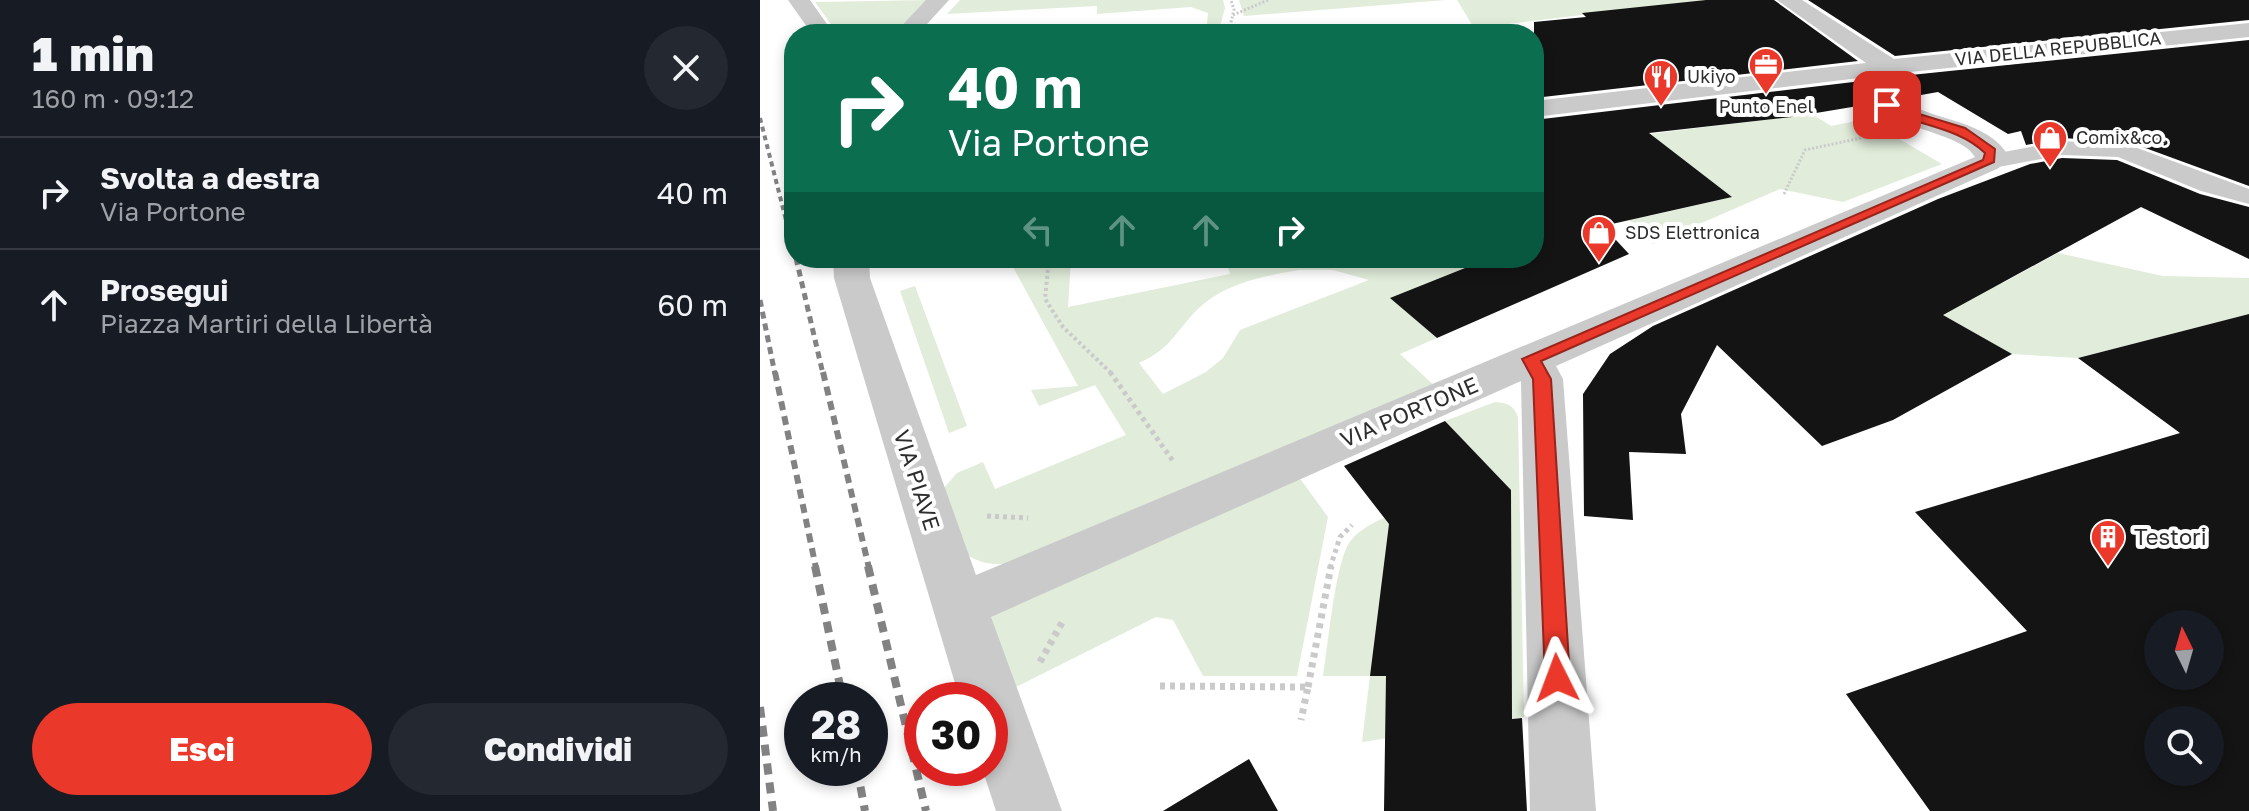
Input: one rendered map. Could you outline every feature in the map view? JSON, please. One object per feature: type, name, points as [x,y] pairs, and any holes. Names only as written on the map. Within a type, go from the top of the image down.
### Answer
[{"type":"street","points":[[799,0],[816,24]]},
{"type":"street","points":[[915,24],[938,0]]},
{"type":"street","points":[[1788,0],[1898,73],[1882,84],[1878,94],[1887,105],[1907,116],[1961,131],[1979,140],[1991,152],[1988,162]]},
{"type":"street","name":"VIA DELLA REPUBBLICA","points":[[1544,108],[2079,45],[2249,30]]},
{"type":"street","name":"VIA PORTONE","points":[[957,607],[1988,162]]},
{"type":"street","name":"VIA PIAVE","points":[[852,268],[852,278],[957,607],[1000,682]]},
{"type":"street","points":[[1531,359],[1542,379],[1563,811]]},
{"type":"street","name":"VIA PIAVE","points":[[1008,706],[1029,811]]},
{"type":"lane","points":[[1988,162],[2062,148],[2121,150],[2210,186],[2249,197]]},
{"type":"path","points":[[1231,0],[1231,24]]},
{"type":"path","points":[[1233,15],[1268,0]]},
{"type":"path","points":[[1784,194],[1805,150],[1878,135]]},
{"type":"path","points":[[1048,268],[1045,299],[1063,327],[1112,374],[1173,462]]},
{"type":"path","points":[[1301,720],[1333,554],[1340,537],[1352,525]]},
{"type":"path","points":[[1008,687],[1069,609]]},
{"type":"path","points":[[1160,686],[1308,687]]},
{"type":"green space","points":[[930,0],[907,24],[831,24],[815,2]]},
{"type":"green space","points":[[960,0],[1223,0],[1225,8],[1221,24],[1207,24],[1208,13],[1191,7],[1097,14],[1097,6],[947,14]]},
{"type":"green space","points":[[1239,0],[1446,0],[1244,16]]},
{"type":"green space","points":[[1457,0],[1706,0],[1507,24],[1472,24]]},
{"type":"green space","points":[[1812,114],[1831,126],[1865,119],[1942,164],[1843,202],[1780,189],[1653,244],[1627,218],[1612,183],[1650,216],[1731,197],[1649,134]]},
{"type":"green space","points":[[2058,253],[2163,276],[2249,278],[2249,314],[2078,358],[2012,354],[1906,294],[1966,264],[2003,283]]},
{"type":"green space","points":[[1013,268],[1070,268],[1068,307],[1230,274],[1228,268],[1464,268],[1391,298],[1437,338],[1400,354],[1437,388],[1016,563],[978,560],[965,554],[943,489],[957,473],[983,462],[995,489],[1126,435],[1095,385],[1039,406],[1031,390],[1078,386]],"holes":[[[1299,270],[1333,270],[1369,280],[1240,330],[1223,358],[1206,372],[1163,394],[1139,363],[1161,350],[1206,302],[1227,289],[1251,280]]]},
{"type":"green space","points":[[915,286],[967,426],[949,433],[900,291]]},
{"type":"green space","points":[[1495,402],[1510,405],[1518,417],[1524,717],[1362,742],[1370,676],[1323,676],[1344,554],[1361,530],[1379,520],[1423,506],[1511,490],[1445,421]]},
{"type":"green space","points":[[1296,473],[1328,517],[1297,676],[1203,676],[1173,620],[1156,617],[1008,691],[989,621],[994,613]]},
{"type":"building","points":[[1706,0],[1774,0],[1858,61],[1544,97],[1544,24],[1534,22],[1586,17],[1582,13]]},
{"type":"building","points":[[1808,0],[2249,0],[2249,20],[1895,56]]},
{"type":"building","points":[[2249,40],[2249,186],[2129,142],[2062,138],[2026,145],[2021,131],[2008,134],[1938,92],[1904,98],[1896,92],[1911,75]]},
{"type":"building","points":[[1870,80],[1862,94],[1870,104],[1792,117],[1649,133],[1732,197],[1603,226],[1629,254],[1437,338],[1390,298],[1465,268],[1544,268],[1544,119]]},
{"type":"building","points":[[2062,158],[2117,160],[2200,194],[2249,207],[2249,259],[2141,207],[1943,315],[2012,354],[1893,420],[1822,446],[1717,345],[1681,414],[1686,454],[1629,452],[1633,520],[1584,516],[1583,394],[1610,354],[1653,326],[1938,199],[2030,164]]},
{"type":"building","name":"Testori","points":[[2249,314],[2249,811],[1930,811],[1846,694],[2027,631],[1915,512],[2180,433],[2078,358]]},
{"type":"building","points":[[1445,421],[1511,490],[1512,719],[1522,718],[1527,811],[1384,811],[1386,676],[1370,676],[1389,524],[1344,466]]},
{"type":"building","points":[[1249,759],[1278,811],[1163,811]]},
{"type":"railway","points":[[760,118],[784,212]]},
{"type":"railway","points":[[798,268],[823,374]]},
{"type":"railway","points":[[760,300],[775,374]]},
{"type":"railway","points":[[775,372],[816,568]]},
{"type":"railway","points":[[823,372],[869,568]]},
{"type":"railway","points":[[815,566],[839,682]]},
{"type":"railway","points":[[868,566],[926,811]]},
{"type":"railway","points":[[760,707],[773,811]]},
{"type":"railway","points":[[860,786],[865,811]]},
{"type":"place","name":"Punto Enel","points":[[1766,96]]},
{"type":"place","name":"Ukiyo","points":[[1661,108]]},
{"type":"place","name":"Comix&co.","points":[[2050,169]]},
{"type":"place","name":"SDS Elettronica","points":[[1599,264]]},
{"type":"place","name":"Testori","points":[[2108,568]]},
{"type":"route","points":[[1557,678],[1542,379],[1531,359],[1988,162],[1991,152],[1979,140],[1961,131],[1907,116],[1887,105]]}]
